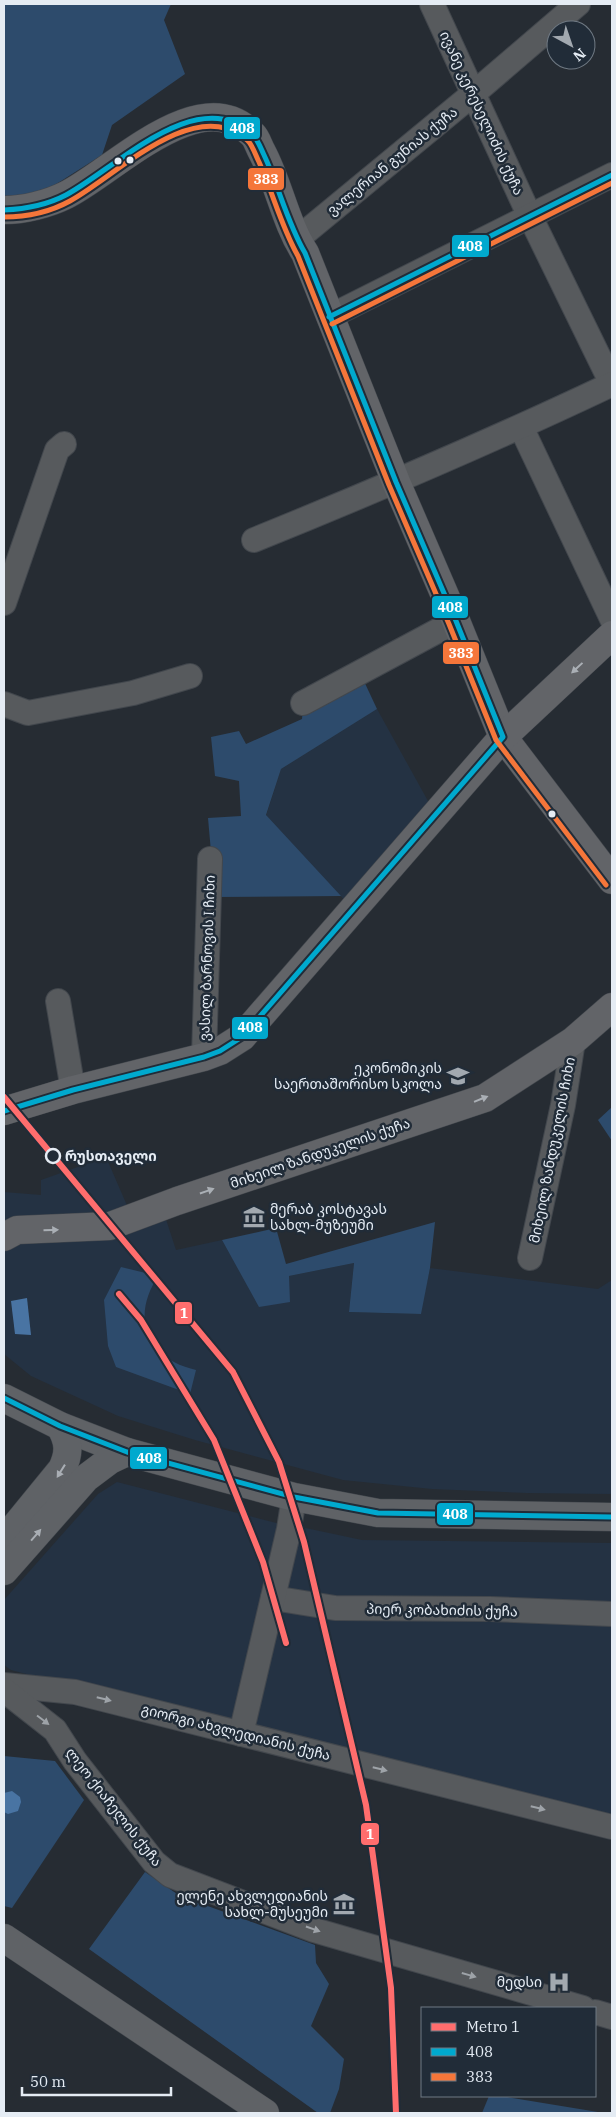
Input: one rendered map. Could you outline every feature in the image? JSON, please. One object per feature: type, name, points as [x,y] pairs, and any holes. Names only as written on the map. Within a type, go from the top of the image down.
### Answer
[{"type":"main road","points":[[4,1398],[16,1414],[60,1426],[128,1452],[294,1497],[378,1513],[612,1516]]},
{"type":"main road","points":[[4,1540],[62,1469],[67,1459],[69,1448],[67,1438],[60,1426]]},
{"type":"main road","points":[[4,1572],[86,1478],[98,1467],[128,1452]]},
{"type":"main road","points":[[4,1938],[265,2113]]},
{"type":"street","name":"ივანე კერესელიძის ქუჩა","points":[[432,4],[530,215],[612,384]]},
{"type":"street","name":"ვალერიან გუნიას ქუჩა","points":[[296,240],[473,94],[567,8]]},
{"type":"street","points":[[4,210],[21,210],[66,195],[170,127],[195,118],[221,119],[237,124],[254,136],[267,161],[296,240],[305,253],[396,482],[456,621],[503,737],[612,880]]},
{"type":"street","points":[[329,316],[612,175]]},
{"type":"street","points":[[254,540],[396,482],[522,427],[612,384]]},
{"type":"street","points":[[522,427],[612,619]]},
{"type":"street","points":[[4,603],[57,450],[64,444]]},
{"type":"street","points":[[303,703],[456,621]]},
{"type":"street","points":[[4,1111],[73,1090],[204,1057],[242,1037],[503,737],[612,635]]},
{"type":"street","points":[[4,704],[28,713],[133,693],[190,676]]},
{"type":"street","name":"ვასილ ბარნოვის I ჩიხი","points":[[204,1057],[210,859]]},
{"type":"street","points":[[58,1001],[73,1090]]},
{"type":"street","name":"მიხეილ ზანდუკელის ქუჩა","points":[[4,1236],[17,1230],[110,1226],[162,1206],[485,1098],[573,1041],[612,1007]]},
{"type":"street","name":"მიხეილ ზანდუკელის ჩიხი","points":[[530,1258],[560,1119],[573,1041]]},
{"type":"street","points":[[241,1734],[289,1529],[294,1497]]},
{"type":"street","name":"პიერ კობახიძის ქუჩა","points":[[273,1598],[335,1608],[612,1614]]},
{"type":"street","name":"გიორგი ახვლედიანის ქუჩა","points":[[4,1685],[75,1692],[612,1826]]},
{"type":"street","name":"ლეო ქიაჩელის ქუჩა","points":[[4,1690],[55,1730],[75,1761],[154,1862],[170,1875],[314,1930],[579,2007]]},
{"type":"street","points":[[596,2012],[612,2017]]},
{"type":"shaded area","points":[[4,4],[171,4],[164,20],[185,74],[112,125],[102,155],[39,195],[4,196]]},
{"type":"shaded area","points":[[362,677],[377,709],[281,769],[266,815],[341,896],[215,897],[208,818],[241,816],[239,781],[215,776],[211,737],[239,731],[246,744],[302,719],[303,708]]},
{"type":"shaded area","points":[[377,709],[433,810],[349,905],[266,816],[281,769]]},
{"type":"shaded area","points":[[612,1107],[612,1141],[598,1120]]},
{"type":"shaded area","points":[[106,1157],[132,1217],[162,1207],[176,1250],[222,1240],[260,1307],[289,1276],[354,1263],[349,1312],[420,1314],[430,1268],[598,1289],[612,1280],[612,1494],[432,1489],[343,1480],[195,1440],[118,1416],[31,1376],[4,1354],[4,1192],[41,1195],[41,1180]]},
{"type":"shaded area","points":[[435,1222],[430,1268],[421,1314],[349,1312],[354,1263],[289,1276],[290,1302],[259,1307],[222,1240],[276,1228],[286,1264]]},
{"type":"shaded area","points":[[121,1267],[158,1276],[148,1295],[145,1315],[146,1325],[154,1343],[168,1358],[179,1365],[196,1370],[190,1394],[116,1367],[108,1346],[104,1300]]},
{"type":"shaded area","points":[[27,1298],[31,1335],[15,1334],[11,1301]]},
{"type":"shaded area","points":[[117,1482],[284,1525],[231,1727],[11,1670],[4,1665],[4,1600],[98,1494]]},
{"type":"shaded area","points":[[296,1526],[362,1540],[612,1543],[612,1817],[254,1728]]},
{"type":"shaded area","points":[[4,1756],[55,1761],[84,1800],[12,1908],[4,1906]]},
{"type":"shaded area","points":[[12,1791],[20,1797],[21,1802],[18,1811],[8,1814],[4,1812],[4,1793]]},
{"type":"shaded area","points":[[145,1872],[180,1896],[315,1945],[316,1963],[329,1984],[311,2026],[344,2059],[339,2089],[330,2113],[318,2113],[89,1949]]},
{"type":"shaded area","points":[[489,2097],[507,2097],[604,2113],[482,2113]]},
{"type":"metro line","name":"1","points":[[4,1097],[233,1372],[279,1462],[304,1542],[366,1805],[391,1988],[396,2113]]},
{"type":"metro line","name":"1","points":[[119,1294],[141,1320],[214,1440],[263,1562],[286,1643]]},
{"type":"transit line","name":"408","points":[[4,210],[36,206],[66,195],[157,135],[183,124],[207,118],[231,121],[253,135],[264,155],[293,229],[305,253],[396,482],[456,621],[503,737],[242,1037],[220,1051],[204,1057],[73,1090],[4,1111]]},
{"type":"transit line","name":"383","points":[[4,217],[38,213],[62,205],[88,190],[152,146],[175,134],[198,127],[220,127],[240,135],[248,141],[264,174],[298,256],[389,485],[449,624],[496,740],[606,885]]},
{"type":"transit line","name":"408","points":[[329,317],[612,175]]},
{"type":"transit line","name":"383","points":[[332,324],[612,183]]},
{"type":"transit line","name":"408","points":[[4,1398],[60,1426],[127,1452],[294,1497],[378,1513],[612,1517]]},
{"type":"place","name":"ეკონომიკის საერთაშორისო სკოლა","points":[[458,1076]]},
{"type":"place","name":"რუსთაველი","points":[[53,1156]]},
{"type":"place","name":"მერაბ კოსტავას სახლ-მუზეუმი","points":[[254,1217]]},
{"type":"place","name":"ელენე ახვლედიანის სახლ-მუსეუმი","points":[[344,1904]]},
{"type":"place","name":"მედსი","points":[[559,1982]]}]
